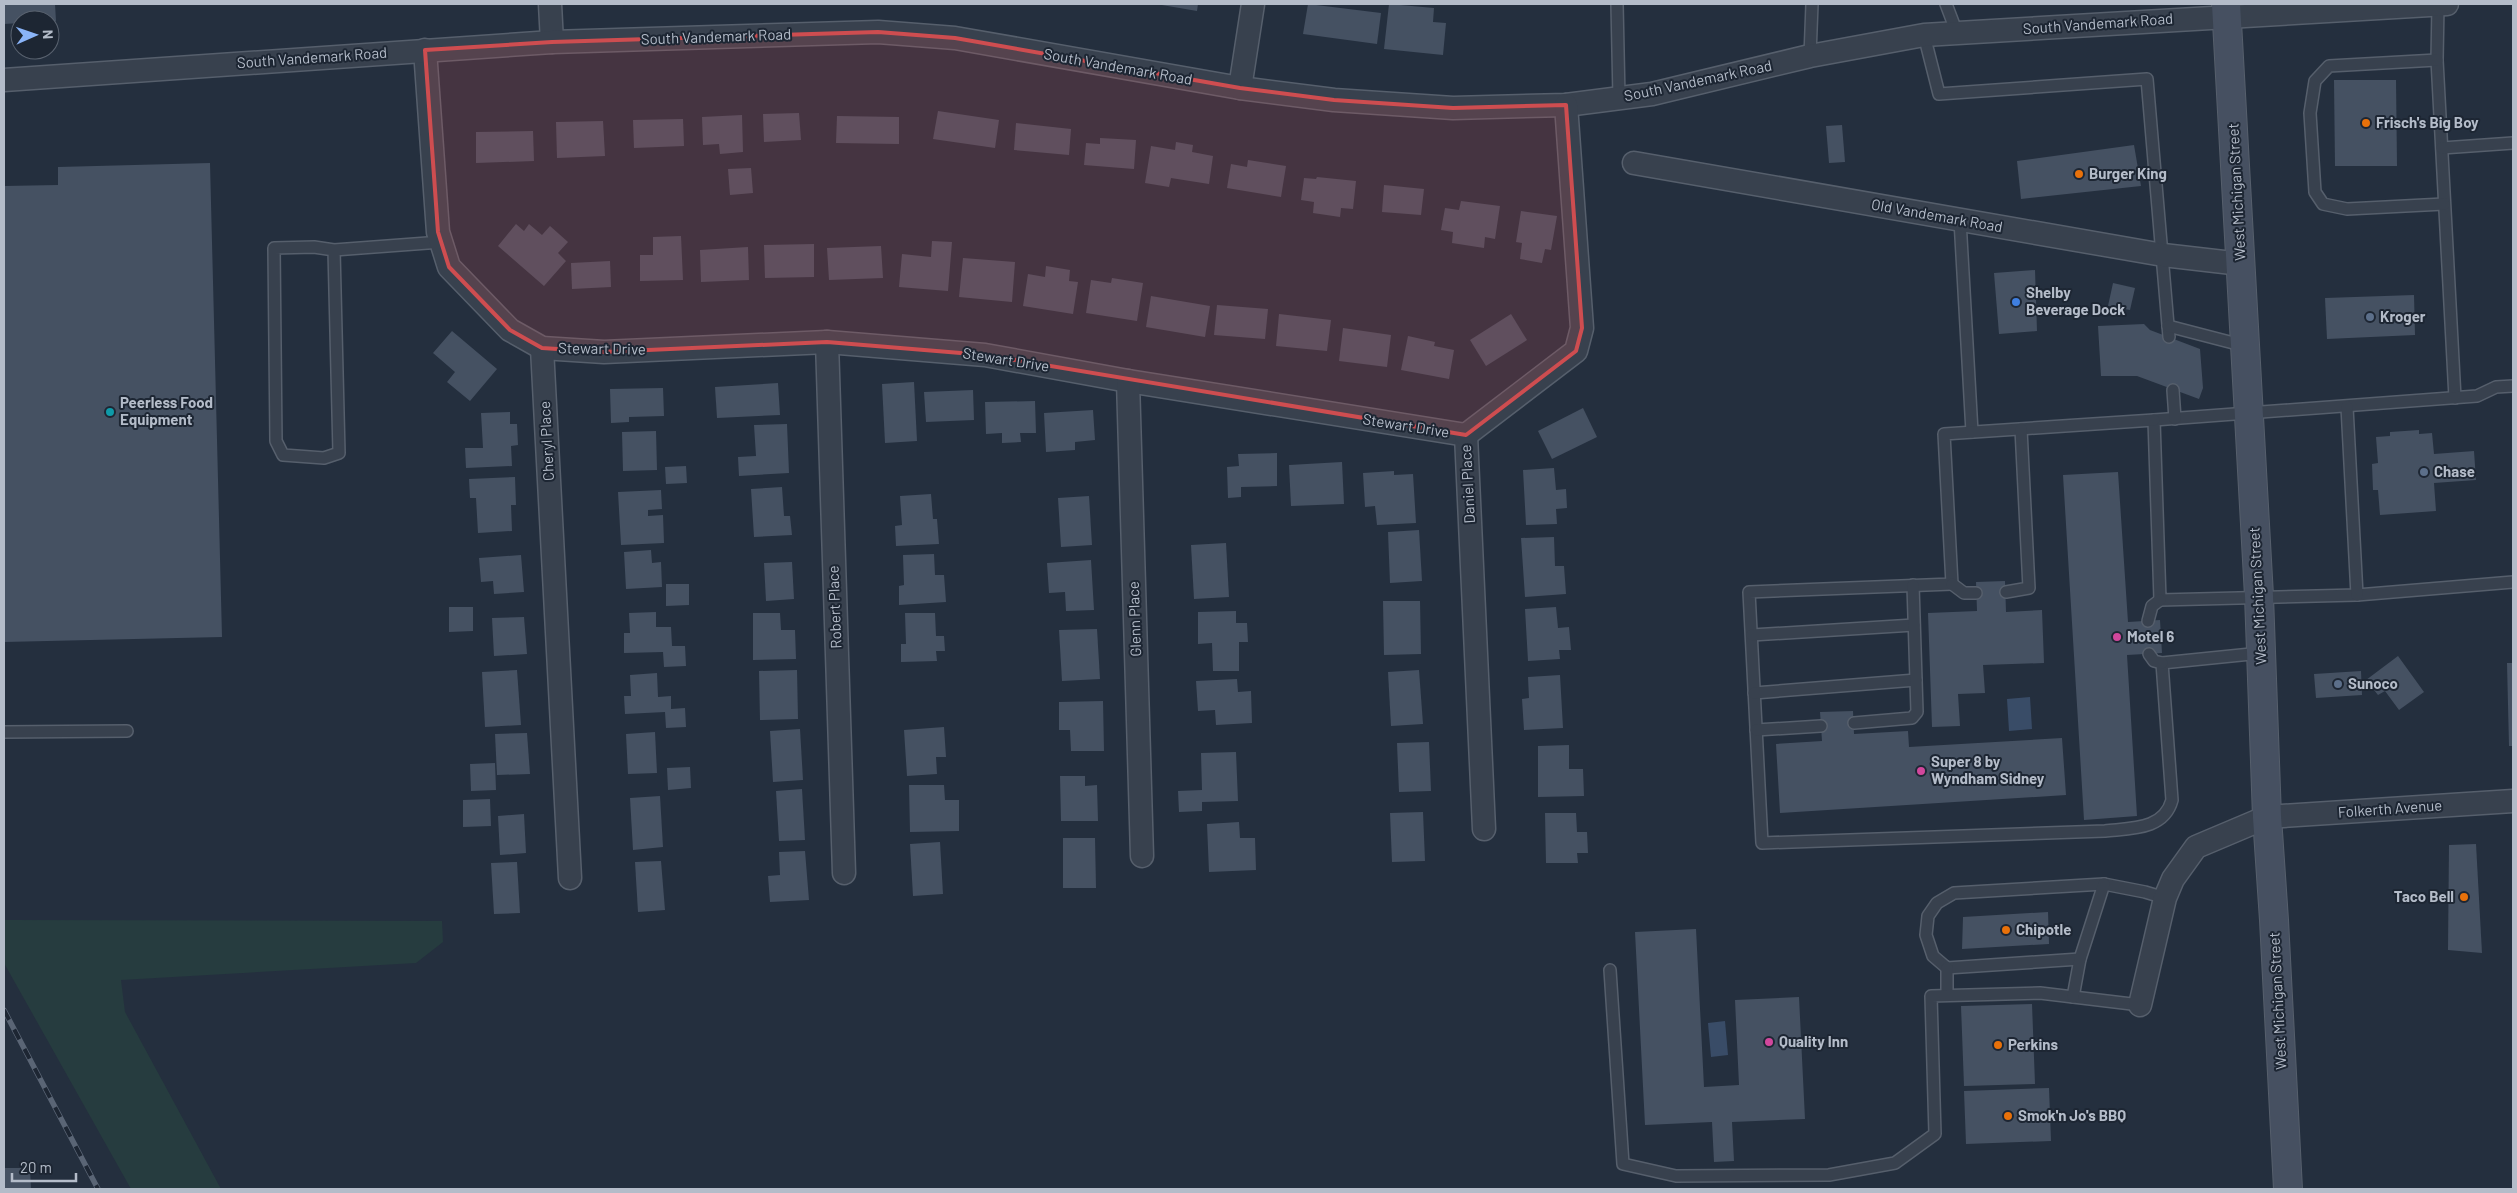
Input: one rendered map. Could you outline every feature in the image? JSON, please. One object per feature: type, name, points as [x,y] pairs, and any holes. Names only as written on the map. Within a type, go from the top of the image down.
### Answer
[{"type":"main road","name":"West Michigan Street","points":[[2226,10],[2259,596],[2267,817],[2288,1189]]},
{"type":"street","points":[[550,4],[552,42]]},
{"type":"street","points":[[1240,88],[1253,4]]},
{"type":"street","name":"South Vandemark Road","points":[[4,80],[552,42],[878,32],[955,38],[1240,88],[1334,100],[1453,108],[1566,105],[1652,94],[1810,56],[1924,35],[2226,10],[2443,4]]},
{"type":"street","points":[[425,50],[438,232],[449,267],[510,330],[542,348]]},
{"type":"street","name":"Daniel Place","points":[[1484,829],[1466,435],[1576,351],[1582,328],[1566,105]]},
{"type":"street","name":"Old Vandemark Road","points":[[1634,163],[2163,255],[2241,264]]},
{"type":"street","name":"Stewart Drive","points":[[542,348],[604,352],[827,342],[985,355],[1128,381],[1466,435]]},
{"type":"street","name":"Robert Place","points":[[827,342],[844,872]]},
{"type":"street","name":"Cheryl Place","points":[[542,348],[570,878]]},
{"type":"street","name":"Glenn Place","points":[[1128,381],[1142,856]]},
{"type":"street","name":"Folkerth Avenue","points":[[2140,1005],[2165,898],[2173,879],[2196,847],[2267,817],[2513,801]]},
{"type":"lane","points":[[1617,4],[1619,98]]},
{"type":"lane","points":[[1810,56],[1812,4]]},
{"type":"lane","points":[[1946,4],[1957,33]]},
{"type":"lane","points":[[2443,4],[2437,60],[2455,398]]},
{"type":"lane","points":[[1924,35],[1939,94],[2148,79],[2169,331],[2244,346]]},
{"type":"lane","points":[[2437,60],[2329,66],[2315,81],[2310,113],[2314,192],[2323,204],[2347,209],[2444,204]]},
{"type":"lane","points":[[2442,148],[2513,143]]},
{"type":"lane","points":[[1960,220],[1972,432]]},
{"type":"lane","points":[[334,250],[340,453],[324,458],[283,455],[276,441],[274,248],[314,246],[334,250],[441,242]]},
{"type":"lane","points":[[1952,584],[1944,434],[2455,398],[2477,396],[2496,387],[2513,386]]},
{"type":"lane","points":[[2172,390],[2174,419]]},
{"type":"lane","points":[[2348,407],[2357,594]]},
{"type":"lane","points":[[2154,420],[2160,600]]},
{"type":"lane","points":[[2006,592],[2029,588],[2021,429]]},
{"type":"lane","points":[[2148,621],[2152,606],[2160,600],[2357,594],[2513,582]]},
{"type":"lane","points":[[1976,593],[1964,592],[1952,584],[1749,592],[1762,843],[2106,831],[2146,826],[2162,819],[2170,810],[2172,800],[2162,663]]},
{"type":"lane","points":[[1854,724],[1912,718],[1917,712],[1913,585]]},
{"type":"lane","points":[[1752,635],[1914,626]]},
{"type":"lane","points":[[2149,654],[2154,661],[2162,663],[2261,653]]},
{"type":"lane","points":[[1754,693],[1916,680]]},
{"type":"lane","points":[[1756,730],[1821,726]]},
{"type":"lane","points":[[4,732],[127,731]]},
{"type":"lane","points":[[2080,959],[1947,968],[1933,956],[1926,935],[1928,916],[1937,903],[1954,893],[2104,884],[2165,898]]},
{"type":"lane","points":[[2073,997],[2080,959],[2104,884]]},
{"type":"lane","points":[[1947,968],[1947,996]]},
{"type":"lane","points":[[1610,970],[1623,1164],[1676,1176],[1829,1175],[1894,1162],[1935,1134],[1931,996],[2040,993],[2140,1005]]},
{"type":"highlighted area","points":[[878,32],[955,38],[1240,88],[1334,100],[1453,108],[1566,105],[1582,328],[1576,351],[1466,435],[985,355],[827,342],[604,352],[542,348],[510,330],[449,267],[438,232],[425,50],[552,42]]},
{"type":"green space","points":[[4,920],[442,921],[443,942],[416,963],[121,980],[125,1012],[221,1189],[131,1189],[4,963]]},
{"type":"water","points":[[2030,697],[2032,729],[2009,731],[2007,699]]},
{"type":"water","points":[[1725,1021],[1728,1055],[1711,1057],[1708,1023]]},
{"type":"building","points":[[4,4],[55,4],[55,10],[10,10],[10,24],[4,24]]},
{"type":"building","points":[[1156,4],[1198,4],[1197,11]]},
{"type":"building","points":[[1308,4],[1381,13],[1377,44],[1303,34]]},
{"type":"building","points":[[1389,4],[1434,8],[1433,22],[1446,23],[1443,55],[1384,49]]},
{"type":"building","name":"Frisch's Big Boy","points":[[2334,80],[2396,80],[2397,166],[2335,166]]},
{"type":"building","points":[[938,111],[999,120],[995,148],[933,139]]},
{"type":"building","points":[[799,113],[801,140],[764,142],[763,114]]},
{"type":"building","points":[[742,115],[743,152],[720,154],[719,144],[703,145],[702,117]]},
{"type":"building","points":[[837,116],[899,117],[899,144],[836,143]]},
{"type":"building","points":[[683,119],[684,146],[634,148],[633,120]]},
{"type":"building","points":[[603,121],[605,156],[557,158],[556,122]]},
{"type":"building","points":[[1016,123],[1071,129],[1069,155],[1014,150]]},
{"type":"building","points":[[1842,125],[1845,162],[1829,163],[1826,126]]},
{"type":"building","points":[[533,131],[534,161],[476,163],[476,132]]},
{"type":"building","points":[[1100,138],[1136,140],[1134,169],[1084,165],[1086,143],[1100,144]]},
{"type":"building","points":[[1176,142],[1193,145],[1192,152],[1213,156],[1209,184],[1171,178],[1169,187],[1145,183],[1151,146],[1175,150]]},
{"type":"building","name":"Burger King","points":[[2134,145],[2141,186],[2021,199],[2017,161]]},
{"type":"building","points":[[1248,160],[1286,166],[1281,197],[1227,188],[1231,164],[1247,167]]},
{"type":"building","name":"Peerless Food Equipment","points":[[210,163],[222,637],[4,642],[4,186],[58,185],[58,167]]},
{"type":"building","points":[[751,168],[753,193],[730,195],[728,169]]},
{"type":"building","points":[[1317,177],[1356,181],[1353,209],[1341,208],[1340,217],[1313,213],[1314,202],[1301,200],[1304,178],[1316,179]]},
{"type":"building","points":[[1384,185],[1424,189],[1421,215],[1382,212]]},
{"type":"building","points":[[1461,201],[1500,206],[1495,239],[1485,237],[1484,248],[1452,243],[1453,232],[1441,230],[1445,208],[1459,210]]},
{"type":"building","points":[[1521,211],[1557,216],[1551,250],[1545,249],[1542,263],[1520,259],[1522,243],[1516,242]]},
{"type":"building","points":[[516,224],[524,231],[529,224],[542,235],[550,226],[568,242],[558,253],[566,261],[544,286],[498,246]]},
{"type":"building","points":[[681,236],[683,280],[640,281],[640,255],[653,255],[653,237]]},
{"type":"building","points":[[932,241],[952,242],[948,291],[899,287],[902,254],[931,257]]},
{"type":"building","points":[[814,244],[814,277],[765,278],[764,245]]},
{"type":"building","points":[[881,246],[883,278],[829,280],[827,248]]},
{"type":"building","points":[[748,247],[749,280],[701,282],[700,250]]},
{"type":"building","points":[[963,258],[1015,262],[1012,302],[959,297]]},
{"type":"building","points":[[610,261],[611,287],[572,289],[571,263]]},
{"type":"building","points":[[1046,266],[1070,270],[1069,281],[1078,282],[1073,314],[1023,306],[1028,274],[1045,277]]},
{"type":"building","name":"Shelby Beverage Dock","points":[[2035,270],[2037,331],[1999,334],[1994,273]]},
{"type":"building","points":[[1112,278],[1143,283],[1137,321],[1086,313],[1091,280],[1111,283]]},
{"type":"building","points":[[2113,283],[2135,288],[2130,310],[2108,306]]},
{"type":"building","name":"Kroger","points":[[2414,295],[2415,335],[2327,339],[2325,298]]},
{"type":"building","points":[[1151,296],[1210,306],[1205,337],[1146,327]]},
{"type":"building","points":[[1217,305],[1268,309],[1265,339],[1214,335]]},
{"type":"building","points":[[1279,314],[1331,320],[1327,351],[1276,346]]},
{"type":"building","points":[[1511,314],[1527,340],[1486,366],[1470,340]]},
{"type":"building","points":[[2144,324],[2150,330],[2200,349],[2203,388],[2199,399],[2137,376],[2101,376],[2098,326]]},
{"type":"building","points":[[1343,328],[1391,335],[1387,367],[1339,361]]},
{"type":"building","points":[[452,331],[497,369],[470,401],[447,382],[455,372],[433,353]]},
{"type":"building","points":[[1408,336],[1435,342],[1434,346],[1454,350],[1449,379],[1401,370]]},
{"type":"building","points":[[914,382],[917,441],[885,443],[882,384]]},
{"type":"building","points":[[778,383],[780,415],[717,418],[715,387]]},
{"type":"building","points":[[663,388],[664,416],[629,417],[629,422],[611,423],[610,389]]},
{"type":"building","points":[[973,390],[974,420],[926,422],[924,392]]},
{"type":"building","points":[[1035,401],[1036,433],[1020,433],[1021,442],[1002,443],[1002,433],[986,434],[985,402]]},
{"type":"building","points":[[1583,408],[1597,437],[1552,459],[1538,431]]},
{"type":"building","points":[[1093,410],[1095,440],[1075,442],[1075,450],[1046,452],[1044,413]]},
{"type":"building","points":[[510,412],[510,424],[517,424],[518,445],[511,446],[512,466],[466,468],[465,448],[483,448],[481,413]]},
{"type":"building","points":[[787,424],[789,473],[739,476],[738,457],[756,456],[754,425]]},
{"type":"building","name":"Chase","points":[[2419,430],[2419,434],[2432,433],[2434,454],[2474,451],[2476,480],[2434,483],[2436,511],[2380,515],[2378,490],[2373,490],[2372,464],[2378,463],[2376,437],[2390,436],[2390,432]]},
{"type":"building","points":[[656,431],[657,470],[623,471],[622,432]]},
{"type":"building","points":[[1277,453],[1277,486],[1241,487],[1241,497],[1228,498],[1227,467],[1239,466],[1238,454]]},
{"type":"building","points":[[1342,462],[1344,504],[1291,506],[1289,465]]},
{"type":"building","points":[[686,466],[687,483],[666,484],[665,467]]},
{"type":"building","points":[[1554,468],[1556,490],[1566,489],[1567,508],[1556,509],[1557,524],[1526,525],[1523,470]]},
{"type":"building","points":[[1394,471],[1394,475],[1413,474],[1416,523],[1377,525],[1375,506],[1365,507],[1363,473]]},
{"type":"building","name":"Motel 6","points":[[2118,472],[2128,622],[2160,620],[2162,653],[2127,655],[2137,816],[2084,820],[2063,475]]},
{"type":"building","points":[[515,477],[516,505],[511,505],[512,531],[478,533],[476,498],[470,498],[469,479]]},
{"type":"building","points":[[782,487],[784,516],[790,516],[792,535],[754,537],[751,489]]},
{"type":"building","points":[[661,490],[662,509],[648,510],[648,516],[663,515],[664,543],[621,545],[618,492]]},
{"type":"building","points":[[931,494],[933,519],[937,519],[939,544],[896,546],[895,526],[902,525],[900,496]]},
{"type":"building","points":[[1089,496],[1092,545],[1061,547],[1058,498]]},
{"type":"building","points":[[1419,530],[1422,581],[1390,583],[1388,532]]},
{"type":"building","points":[[1554,537],[1555,566],[1564,566],[1566,594],[1525,597],[1521,538]]},
{"type":"building","points":[[1226,543],[1229,597],[1194,599],[1191,545]]},
{"type":"building","points":[[651,550],[652,563],[661,562],[662,587],[626,589],[624,552]]},
{"type":"building","points":[[934,554],[935,575],[944,575],[946,602],[899,605],[899,586],[904,585],[903,555]]},
{"type":"building","points":[[521,555],[524,592],[494,594],[493,581],[481,582],[479,558]]},
{"type":"building","points":[[1091,560],[1094,610],[1066,611],[1065,592],[1049,593],[1047,563]]},
{"type":"building","points":[[792,562],[794,599],[766,601],[764,563]]},
{"type":"building","points":[[2005,581],[2006,612],[2042,610],[2044,663],[1983,665],[1985,693],[1958,694],[1960,726],[1932,727],[1928,613],[1977,611],[1976,582]]},
{"type":"building","points":[[666,584],[689,584],[689,605],[666,606]]},
{"type":"building","points":[[1383,601],[1420,601],[1421,654],[1384,655]]},
{"type":"building","points":[[449,607],[473,607],[473,631],[449,632]]},
{"type":"building","points":[[1556,607],[1558,628],[1569,627],[1571,650],[1559,650],[1560,659],[1528,661],[1525,609]]},
{"type":"building","points":[[1236,611],[1236,623],[1247,623],[1248,642],[1239,642],[1239,671],[1213,671],[1212,643],[1198,644],[1198,612]]},
{"type":"building","points":[[656,612],[656,627],[671,627],[672,646],[685,646],[686,666],[664,667],[663,652],[624,653],[624,633],[630,633],[629,613]]},
{"type":"building","points":[[753,613],[780,613],[781,630],[795,630],[796,659],[753,660]]},
{"type":"building","points":[[905,613],[935,613],[936,636],[944,636],[945,651],[936,651],[937,661],[901,662],[901,644],[906,644]]},
{"type":"building","points":[[524,617],[527,654],[494,656],[492,618]]},
{"type":"building","points":[[1097,629],[1100,679],[1062,681],[1059,630]]},
{"type":"building","points":[[2398,656],[2424,692],[2399,710],[2385,691],[2378,695],[2366,680]]},
{"type":"building","points":[[2507,663],[2513,663],[2513,746],[2509,746]]},
{"type":"building","points":[[517,670],[521,725],[485,727],[482,672]]},
{"type":"building","points":[[797,670],[798,719],[760,720],[759,671]]},
{"type":"building","points":[[1419,670],[1423,724],[1391,726],[1388,672]]},
{"type":"building","name":"Sunoco","points":[[2361,671],[2362,695],[2316,698],[2314,674]]},
{"type":"building","points":[[657,673],[658,697],[671,696],[671,709],[685,708],[686,727],[666,728],[665,712],[625,714],[624,696],[631,696],[630,675]]},
{"type":"building","points":[[1560,675],[1563,728],[1524,730],[1522,699],[1529,698],[1528,677]]},
{"type":"building","points":[[1237,679],[1238,692],[1251,691],[1252,723],[1216,725],[1215,710],[1198,711],[1196,681]]},
{"type":"building","points":[[1103,701],[1104,751],[1071,751],[1070,730],[1059,730],[1059,702]]},
{"type":"building","name":"Super 8 by Wyndham Sidney","points":[[1853,711],[1854,734],[1908,731],[1909,747],[2062,738],[2066,795],[1780,813],[1776,744],[1822,741],[1820,712]]},
{"type":"building","points":[[944,727],[946,757],[936,757],[937,774],[907,776],[904,730]]},
{"type":"building","points":[[800,729],[803,780],[773,782],[770,731]]},
{"type":"building","points":[[655,732],[657,773],[628,774],[626,734]]},
{"type":"building","points":[[527,733],[530,774],[497,775],[495,734]]},
{"type":"building","points":[[1429,742],[1431,791],[1399,792],[1397,743]]},
{"type":"building","points":[[1569,745],[1569,769],[1583,769],[1584,796],[1538,797],[1538,746]]},
{"type":"building","points":[[1236,752],[1238,801],[1202,802],[1202,811],[1179,812],[1178,791],[1202,790],[1201,753]]},
{"type":"building","points":[[495,763],[496,790],[471,791],[470,764]]},
{"type":"building","points":[[690,767],[691,788],[668,790],[667,768]]},
{"type":"building","points":[[1060,776],[1085,776],[1085,786],[1097,785],[1098,821],[1061,821]]},
{"type":"building","points":[[909,785],[944,785],[945,800],[959,800],[959,831],[910,832]]},
{"type":"building","points":[[802,789],[805,840],[779,841],[776,791]]},
{"type":"building","points":[[660,796],[663,847],[633,850],[630,798]]},
{"type":"building","points":[[490,799],[491,826],[463,827],[463,800]]},
{"type":"building","points":[[1423,812],[1425,861],[1392,862],[1390,813]]},
{"type":"building","points":[[1545,813],[1576,813],[1577,832],[1587,832],[1588,853],[1577,853],[1578,863],[1546,863]]},
{"type":"building","points":[[524,814],[526,853],[500,855],[498,816]]},
{"type":"building","points":[[1239,822],[1240,838],[1255,838],[1256,870],[1209,872],[1207,824]]},
{"type":"building","points":[[1063,838],[1095,838],[1096,888],[1063,888]]},
{"type":"building","points":[[940,842],[943,894],[913,896],[910,844]]},
{"type":"building","name":"Taco Bell","points":[[2476,844],[2482,953],[2448,950],[2449,845]]},
{"type":"building","points":[[805,851],[809,900],[770,902],[768,876],[780,875],[779,852]]},
{"type":"building","points":[[661,861],[665,910],[638,912],[635,862]]},
{"type":"building","points":[[517,862],[520,913],[494,914],[491,863]]},
{"type":"building","name":"Chipotle","points":[[2048,912],[2049,944],[1962,949],[1963,917]]},
{"type":"building","name":"Quality Inn","points":[[1696,929],[1704,1087],[1739,1085],[1735,1000],[1799,997],[1805,1119],[1732,1122],[1734,1161],[1714,1162],[1712,1122],[1645,1125],[1635,932]]},
{"type":"building","name":"Perkins","points":[[2032,1004],[2035,1084],[1964,1086],[1961,1006]]},
{"type":"building","name":"Smok'n Jo's BBQ","points":[[2049,1088],[2051,1141],[1966,1144],[1964,1091]]},
{"type":"building","points":[[4,1168],[30,1168],[31,1189],[4,1189]]},
{"type":"railway","points":[[4,1010],[98,1189]]},
{"type":"place","name":"Frisch's Big Boy","points":[[2366,123]]},
{"type":"place","name":"Burger King","points":[[2079,174]]},
{"type":"place","name":"Shelby Beverage Dock","points":[[2016,302]]},
{"type":"place","name":"Kroger","points":[[2370,317]]},
{"type":"place","name":"Peerless Food Equipment","points":[[110,412]]},
{"type":"place","name":"Chase","points":[[2424,472]]},
{"type":"place","name":"Motel 6","points":[[2117,637]]},
{"type":"place","name":"Sunoco","points":[[2338,684]]},
{"type":"place","name":"Super 8 by Wyndham Sidney","points":[[1921,771]]},
{"type":"place","name":"Taco Bell","points":[[2464,897]]},
{"type":"place","name":"Chipotle","points":[[2006,930]]},
{"type":"place","name":"Quality Inn","points":[[1769,1042]]},
{"type":"place","name":"Perkins","points":[[1998,1045]]},
{"type":"place","name":"Smok'n Jo's BBQ","points":[[2008,1116]]}]
